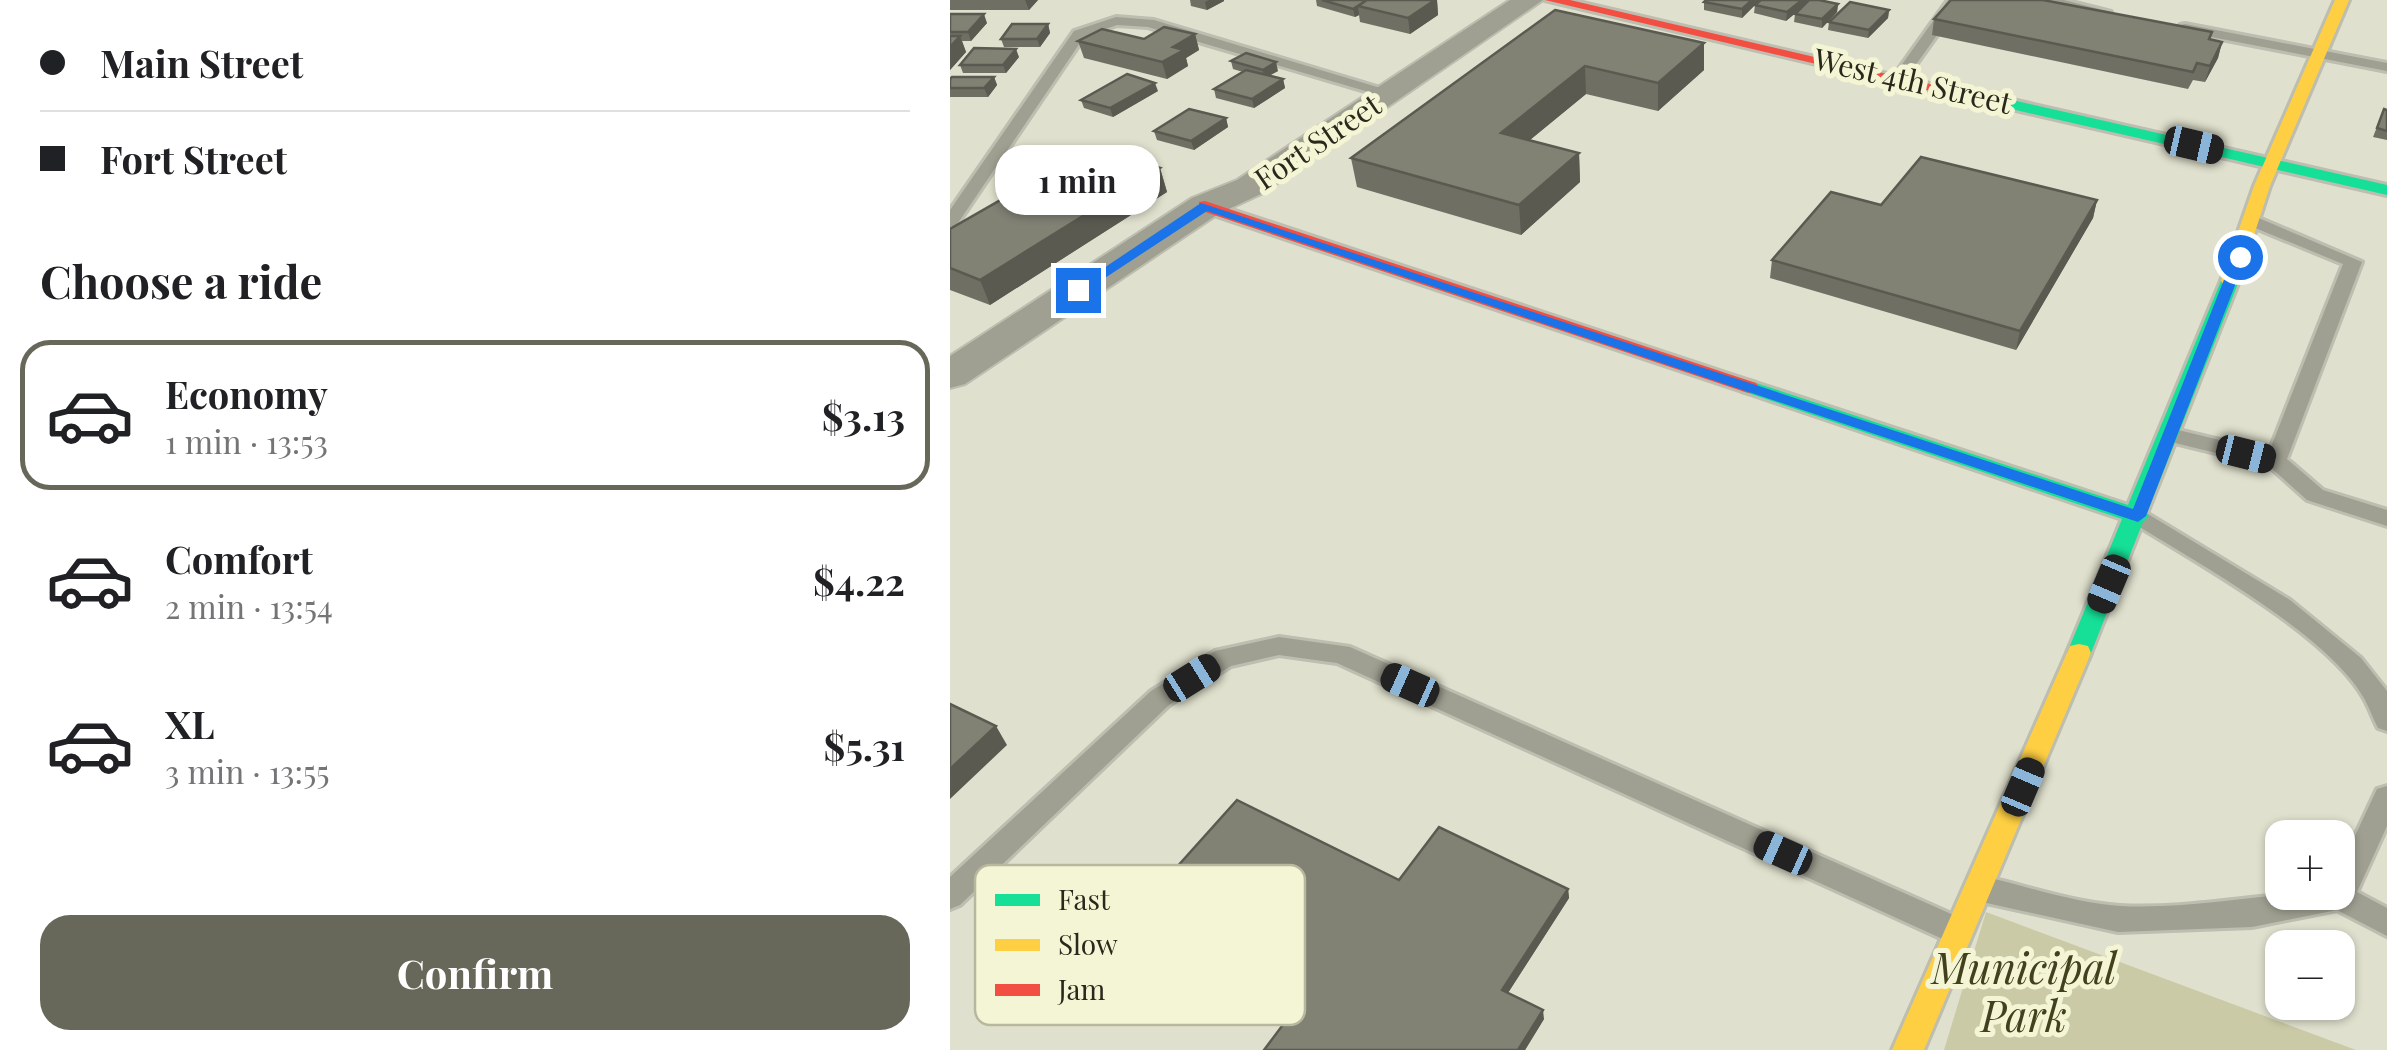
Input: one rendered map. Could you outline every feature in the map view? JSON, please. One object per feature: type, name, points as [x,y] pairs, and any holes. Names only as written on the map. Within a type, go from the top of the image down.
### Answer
[{"type":"street","name":"Fort Street","points":[[950,374],[1206,206],[1250,187],[1529,0]]},
{"type":"street","name":"West 4th Street","points":[[1552,0],[2387,190]]},
{"type":"street","points":[[1908,1050],[2138,516],[2254,222],[2273,163],[2342,0]]},
{"type":"street","points":[[1206,206],[2138,516]]},
{"type":"lane","points":[[1900,77],[1955,0]]},
{"type":"lane","points":[[2044,0],[2122,15]]},
{"type":"lane","points":[[950,222],[1079,34],[1102,25],[1149,23],[1388,93]]},
{"type":"lane","points":[[2160,23],[2387,67]]},
{"type":"lane","points":[[2254,222],[2354,262],[2276,461]]},
{"type":"lane","points":[[2170,435],[2276,461],[2315,496],[2387,518]]},
{"type":"lane","points":[[2138,516],[2316,630],[2384,703],[2387,721]]},
{"type":"lane","points":[[983,865],[1160,698],[1224,658],[1279,646],[1341,654],[1960,932]]},
{"type":"lane","points":[[2355,866],[2387,798]]},
{"type":"lane","points":[[950,896],[975,872]]},
{"type":"lane","points":[[1980,889],[2118,919],[2274,910]]},
{"type":"lane","points":[[2355,906],[2387,923]]},
{"type":"green space","name":"Municipal Park","points":[[1986,912],[2265,1016],[2265,1020],[2276,1020],[2356,1050],[1944,1050]]},
{"type":"building","points":[[1322,0],[1367,0],[1353,9]]},
{"type":"building","points":[[1367,0],[1435,0],[1408,18],[1358,6]]},
{"type":"building","points":[[1706,0],[1752,0],[1742,9]]},
{"type":"building","points":[[1761,0],[1802,0],[1787,12],[1755,5]]},
{"type":"building","points":[[1809,0],[1838,4],[1822,19],[1795,14]]},
{"type":"building","points":[[1951,0],[2043,0],[2212,32],[2209,39],[2222,42],[2210,66],[2197,63],[2193,72],[1934,19]]},
{"type":"building","points":[[1850,2],[1889,10],[1869,30],[1829,22]]},
{"type":"building","points":[[1555,10],[1704,43],[1658,83],[1585,66],[1501,133],[1579,153],[1519,205],[1351,158]]},
{"type":"building","points":[[950,14],[984,14],[968,32],[950,32]]},
{"type":"building","points":[[1012,24],[1048,24],[1037,39],[1001,39]]},
{"type":"building","points":[[1164,27],[1195,34],[1173,47],[1184,50],[1162,62],[1078,41],[1102,29],[1144,39]]},
{"type":"building","points":[[974,48],[1016,49],[1003,65],[960,65]]},
{"type":"building","points":[[1246,53],[1276,62],[1263,70],[1231,61]]},
{"type":"building","points":[[1246,70],[1283,79],[1252,99],[1214,89]]},
{"type":"building","points":[[1127,74],[1155,83],[1110,108],[1081,100]]},
{"type":"building","points":[[952,77],[994,77],[984,88],[950,88]]},
{"type":"building","points":[[1189,109],[1226,118],[1191,141],[1154,131]]},
{"type":"building","points":[[2384,109],[2387,110],[2387,131],[2377,128]]},
{"type":"building","points":[[1093,147],[1160,168],[980,280],[950,268],[950,229]]},
{"type":"building","points":[[1921,157],[2097,200],[2020,331],[1772,260],[1831,192],[1881,205]]},
{"type":"building","points":[[950,704],[996,726],[950,769]]},
{"type":"building","points":[[1237,800],[1399,880],[1439,827],[1568,889],[1502,990],[1543,1010],[1518,1050],[1264,1050],[1283,1025],[1305,1025],[1305,865],[1179,865]]},
{"type":"traffic: fast","points":[[1999,102],[2387,190]]},
{"type":"traffic: fast","points":[[2079,653],[2230,281]]},
{"type":"traffic: fast","points":[[1749,387],[2138,516]]},
{"type":"traffic: slow","points":[[2230,281],[2262,186],[2342,0]]},
{"type":"traffic: slow","points":[[1908,1050],[2079,653]]},
{"type":"traffic: jam","points":[[1552,0],[1999,102]]},
{"type":"traffic: jam","points":[[1205,206],[1749,387]]},
{"type":"route","points":[[1078,290],[1206,206],[2138,516],[2240,257]]}]
